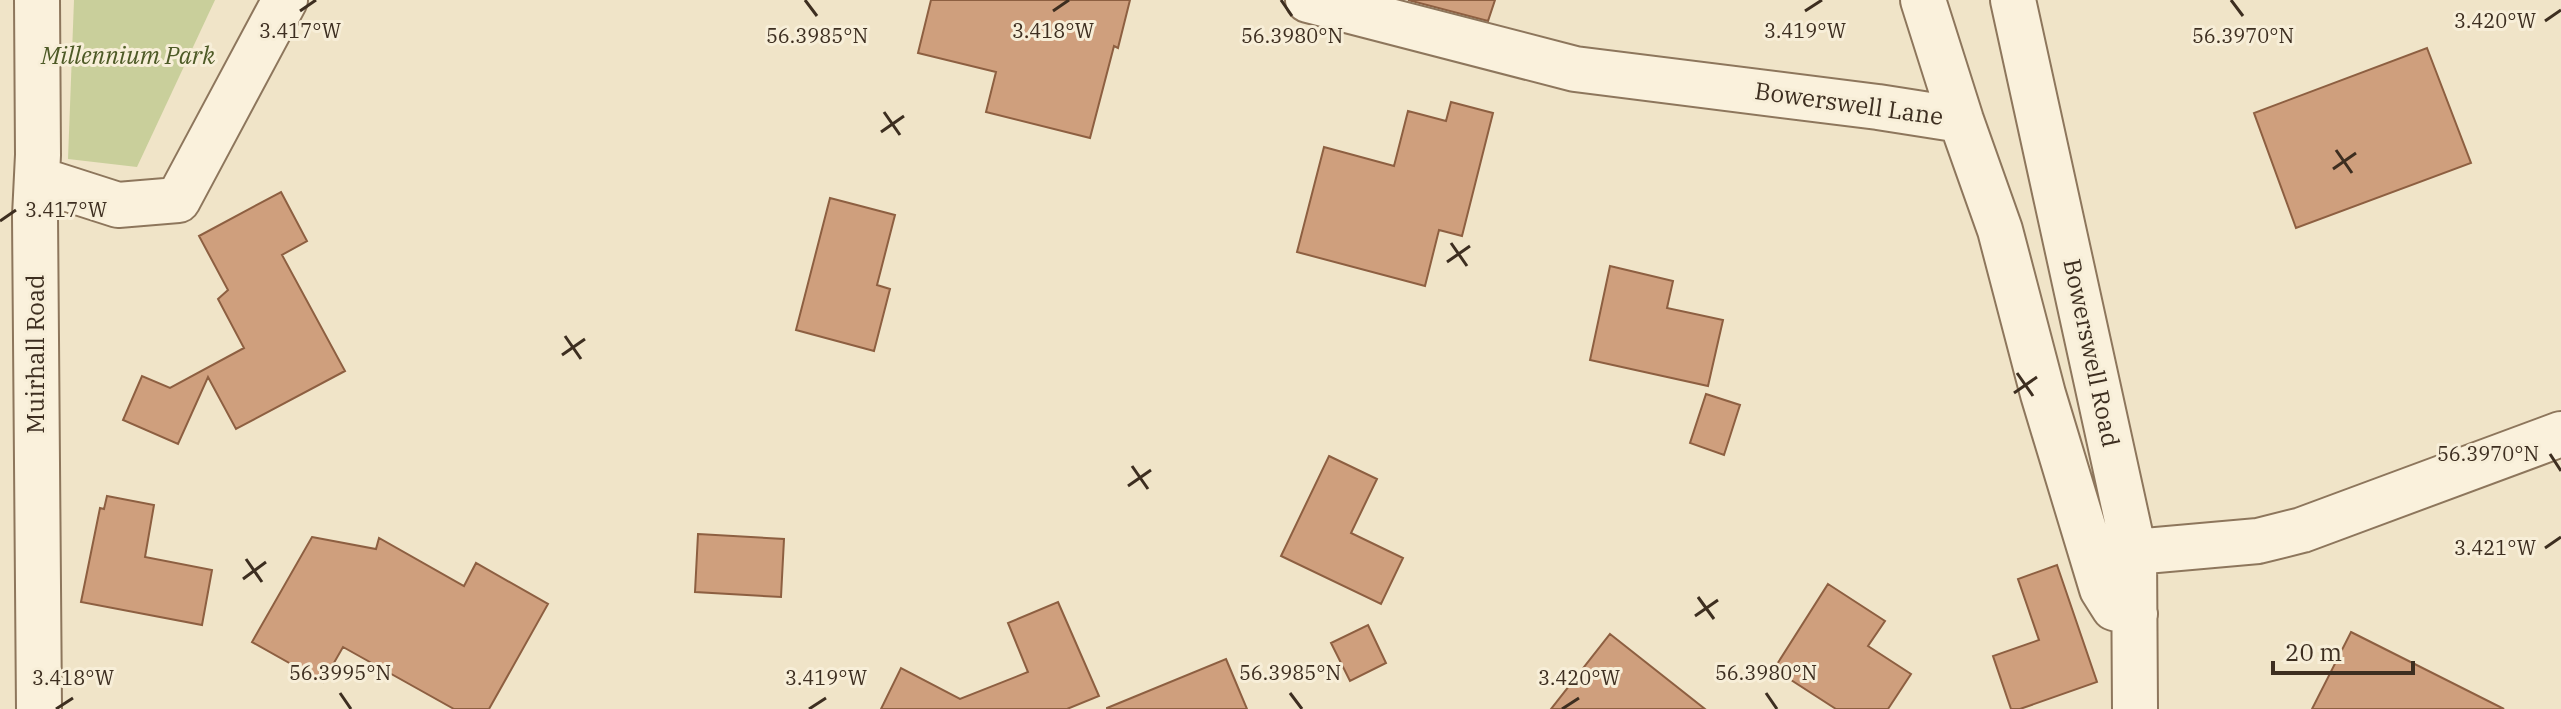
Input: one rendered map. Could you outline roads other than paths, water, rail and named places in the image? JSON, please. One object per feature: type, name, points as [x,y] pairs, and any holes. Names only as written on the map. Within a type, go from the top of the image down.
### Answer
[{"type":"street","name":"Muirhall Road","points":[[37,0],[39,709]]},
{"type":"street","points":[[37,179],[118,205],[178,200],[285,0]]},
{"type":"street","name":"Bowerswell Lane","points":[[1308,0],[1575,69],[1961,120],[2000,230],[2043,394],[2102,589],[2114,608],[2135,614]]},
{"type":"street","points":[[1923,0],[1961,120]]},
{"type":"street","name":"Bowerswell Road","points":[[2013,0],[2134,552],[2135,709]]},
{"type":"street","points":[[2134,552],[2258,541],[2302,530],[2561,434]]},
{"type":"park label","name":"Millennium Park","points":[[128,56]]}]
